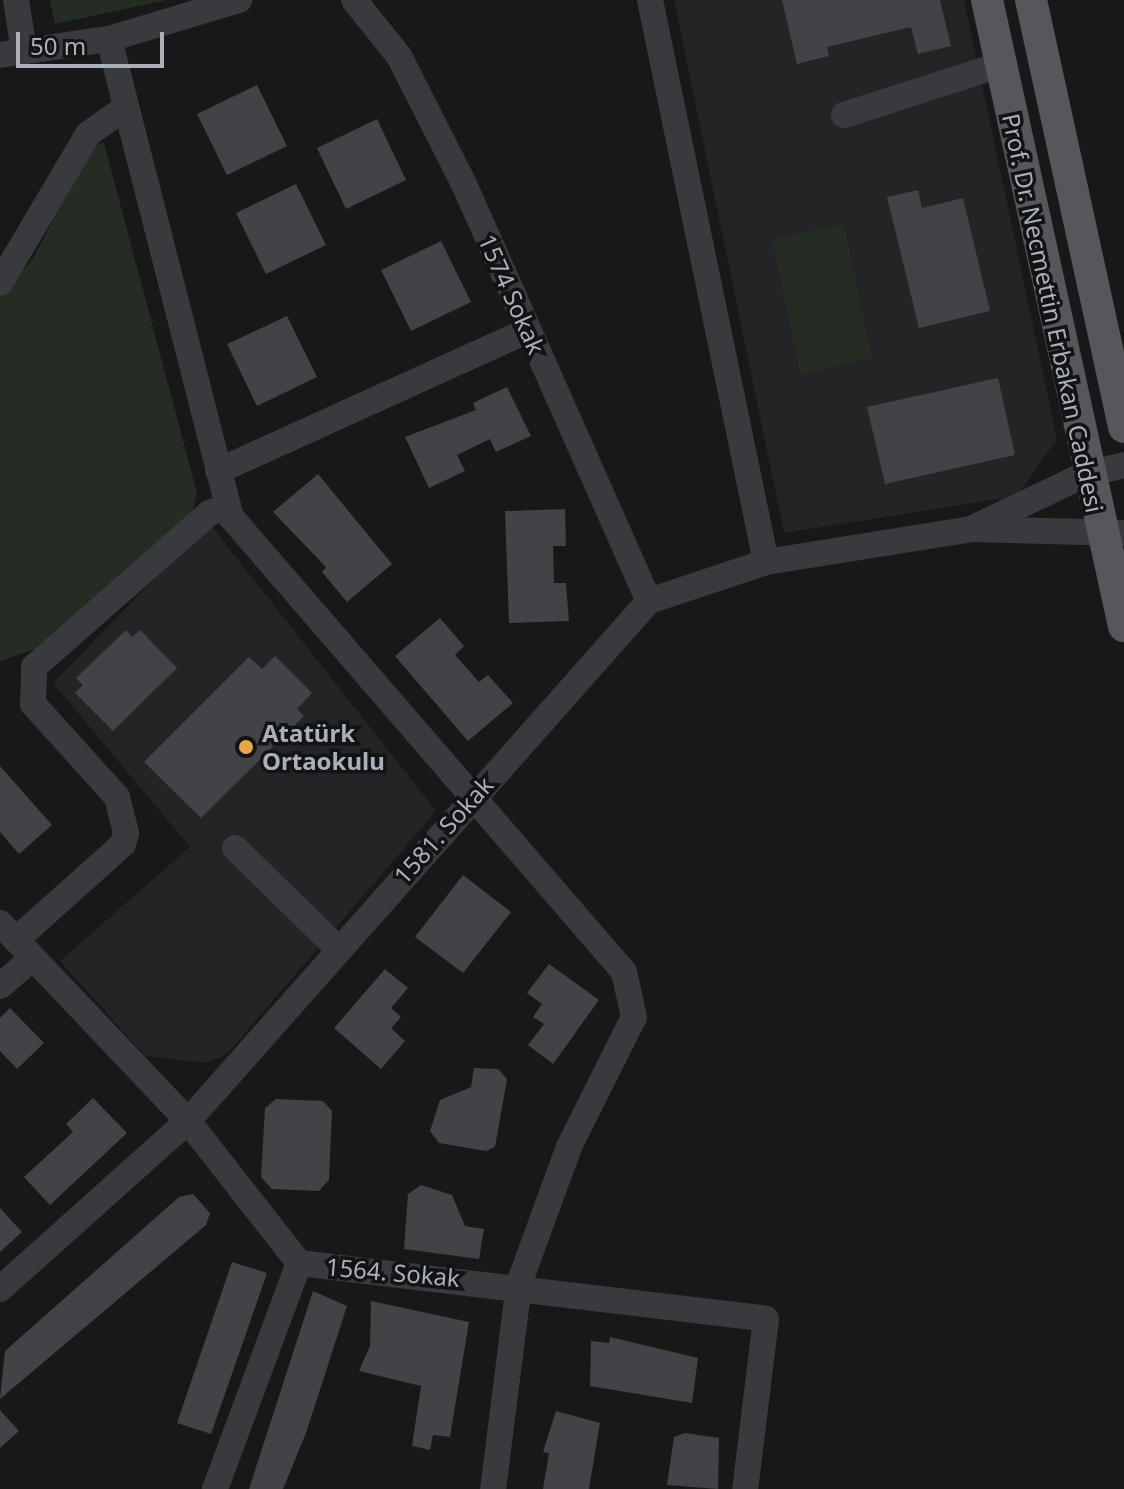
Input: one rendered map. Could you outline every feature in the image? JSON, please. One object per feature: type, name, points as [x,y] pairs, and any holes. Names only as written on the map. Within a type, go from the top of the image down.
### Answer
[{"type":"main road","name":"Prof. Dr. Necmettin Erbakan Caddesi","points":[[987,0],[1086,474],[1113,535],[1124,626]]},
{"type":"main road","name":"Prof. Dr. Necmettin Erbakan Caddesi","points":[[1031,0],[1124,427]]},
{"type":"street","points":[[16,0],[12,53],[109,39],[239,0]]},
{"type":"street","name":"1574 Sokak","points":[[354,0],[399,56],[649,601]]},
{"type":"street","points":[[650,0],[766,562]]},
{"type":"street","points":[[109,39],[122,110],[228,507],[624,972],[634,1017],[569,1147],[519,1284],[493,1489]]},
{"type":"street","points":[[844,115],[1000,65]]},
{"type":"street","points":[[0,283],[88,134],[122,110]]},
{"type":"street","points":[[218,471],[527,331]]},
{"type":"street","points":[[971,529],[1086,474],[1124,465]]},
{"type":"street","points":[[0,986],[17,940],[123,844],[126,833],[117,797],[33,704],[34,667],[209,513],[228,507]]},
{"type":"street","points":[[971,529],[1113,535]]},
{"type":"street","name":"1581. Sokak","points":[[0,1289],[188,1121],[336,947],[649,601],[766,562],[971,529]]},
{"type":"street","points":[[235,848],[336,947]]},
{"type":"street","name":"1564. Sokak","points":[[17,940],[188,1121],[299,1263],[519,1284],[766,1319],[745,1489]]},
{"type":"street","points":[[215,1489],[299,1263]]},
{"type":"shaded area","points":[[50,0],[167,0],[55,24]]},
{"type":"shaded area","points":[[674,0],[964,0],[1057,439],[1017,496],[784,533]]},
{"type":"shaded area","points":[[104,143],[197,493],[192,514],[59,641],[0,661],[0,298],[34,257],[91,145]]},
{"type":"shaded area","points":[[844,224],[872,358],[800,374],[772,239]]},
{"type":"shaded area","name":"Atatürk Ortaokulu","points":[[209,523],[436,811],[227,1054],[207,1063],[145,1056],[60,961],[190,847],[53,683]]},
{"type":"building","points":[[782,0],[940,0],[951,46],[918,54],[911,27],[827,47],[829,56],[797,64]]},
{"type":"building","points":[[257,85],[287,146],[227,175],[197,114]]},
{"type":"building","points":[[377,119],[406,180],[346,209],[317,148]]},
{"type":"building","points":[[296,184],[326,245],[266,274],[236,213]]},
{"type":"building","points":[[918,190],[922,208],[963,198],[990,311],[919,328],[887,197]]},
{"type":"building","points":[[441,241],[471,302],[411,331],[381,270]]},
{"type":"building","points":[[287,316],[317,377],[257,406],[227,344]]},
{"type":"building","points":[[998,378],[1015,455],[885,484],[867,407]]},
{"type":"building","points":[[507,387],[531,436],[496,452],[490,439],[457,455],[465,471],[429,488],[405,437],[476,410],[473,403]]},
{"type":"building","points":[[318,474],[392,564],[347,602],[322,572],[326,567],[273,512]]},
{"type":"building","points":[[565,509],[566,546],[553,546],[554,583],[566,583],[569,621],[509,623],[505,511]]},
{"type":"building","points":[[440,618],[464,646],[455,655],[479,682],[488,675],[513,703],[468,741],[395,656]]},
{"type":"building","points":[[126,630],[132,637],[140,630],[177,668],[113,731],[75,693],[83,685],[76,678]]},
{"type":"building","points":[[275,656],[312,693],[297,709],[304,716],[201,818],[144,762],[249,657],[262,669]]},
{"type":"building","points":[[0,766],[52,825],[19,854],[0,832]]},
{"type":"building","points":[[463,875],[511,912],[463,973],[415,937]]},
{"type":"building","points":[[549,964],[599,1000],[553,1064],[528,1045],[544,1024],[533,1017],[542,1004],[527,993]]},
{"type":"building","points":[[385,969],[408,988],[391,1008],[401,1017],[391,1028],[405,1041],[381,1069],[334,1028]]},
{"type":"building","points":[[10,1008],[44,1043],[17,1069],[0,1051],[0,1018]]},
{"type":"building","points":[[474,1068],[498,1069],[507,1079],[495,1147],[486,1151],[439,1143],[430,1131],[440,1100],[471,1087]]},
{"type":"building","points":[[93,1098],[127,1133],[50,1205],[24,1177],[73,1132],[66,1124]]},
{"type":"building","points":[[276,1099],[323,1101],[332,1111],[329,1180],[319,1191],[272,1189],[261,1177],[265,1108]]},
{"type":"building","points":[[421,1185],[452,1195],[465,1226],[484,1229],[479,1259],[404,1249],[408,1194]]},
{"type":"building","points":[[193,1194],[210,1213],[206,1225],[0,1399],[5,1351],[179,1197]]},
{"type":"building","points":[[0,1208],[22,1232],[0,1252]]},
{"type":"building","points":[[232,1262],[267,1273],[211,1434],[177,1423]]},
{"type":"building","points":[[313,1291],[347,1306],[306,1433],[283,1489],[249,1489]]},
{"type":"building","points":[[371,1301],[469,1322],[450,1437],[433,1435],[430,1450],[412,1446],[421,1386],[359,1371],[370,1346]]},
{"type":"building","points":[[610,1337],[698,1358],[692,1403],[590,1386],[591,1341],[609,1343]]},
{"type":"building","points":[[0,1410],[19,1431],[0,1448]]},
{"type":"building","points":[[556,1411],[600,1423],[589,1489],[543,1489],[549,1453],[543,1452]]},
{"type":"building","points":[[685,1433],[719,1438],[718,1489],[667,1485],[674,1437]]},
{"type":"place","name":"Atatürk Ortaokulu","points":[[246,747]]}]
